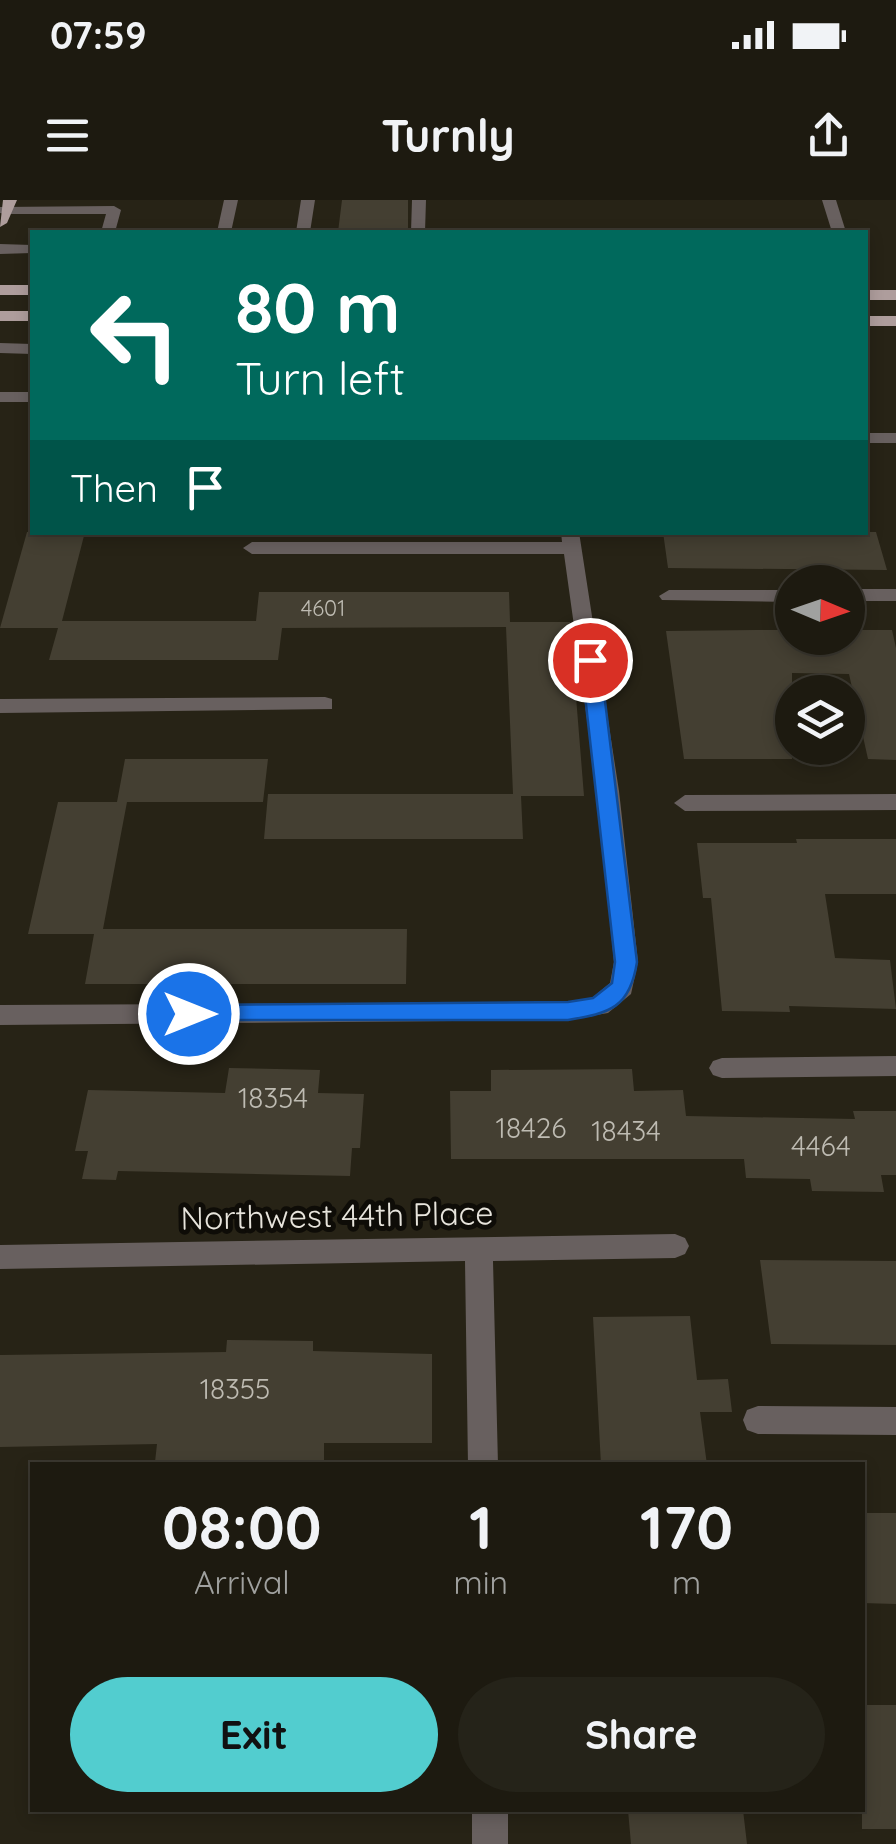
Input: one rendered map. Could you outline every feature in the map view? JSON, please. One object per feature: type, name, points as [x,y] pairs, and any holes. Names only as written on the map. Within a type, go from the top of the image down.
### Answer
[{"type":"main road","points":[[0,290],[30,290]]},
{"type":"main road","points":[[868,295],[896,295]]},
{"type":"main road","points":[[0,316],[30,316]]},
{"type":"main road","points":[[868,322],[896,321]]},
{"type":"street","points":[[224,230],[231,200]]},
{"type":"street","points":[[303,230],[308,200]]},
{"type":"street","points":[[418,230],[419,200]]},
{"type":"street","points":[[828,200],[838,230]]},
{"type":"street","points":[[5,211],[114,210],[109,230]]},
{"type":"street","points":[[0,249],[30,249]]},
{"type":"street","points":[[0,348],[30,349]]},
{"type":"street","points":[[0,397],[30,397]]},
{"type":"street","points":[[868,438],[896,438]]},
{"type":"street","points":[[0,1015],[568,1011],[599,1006],[622,987],[626,962],[608,791],[571,540],[252,548]]},
{"type":"street","points":[[865,596],[896,595]]},
{"type":"street","points":[[670,596],[775,596]]},
{"type":"street","points":[[0,706],[324,704]]},
{"type":"street","points":[[685,803],[896,802]]},
{"type":"street","points":[[722,1068],[896,1066]]},
{"type":"street","name":"Northwest 44th Place","points":[[0,1257],[675,1246]]},
{"type":"street","points":[[479,1248],[483,1462]]},
{"type":"street","points":[[758,1420],[896,1420]]},
{"type":"street","points":[[490,1812],[490,1844]]},
{"type":"building","points":[[342,200],[408,200],[408,230],[338,230]]},
{"type":"building","points":[[27,532],[84,535],[62,621],[256,621],[259,592],[509,592],[510,622],[570,622],[584,796],[521,796],[523,839],[264,839],[268,794],[513,794],[506,627],[282,628],[278,660],[49,660],[58,628],[0,628]]},
{"type":"building","points":[[876,532],[887,570],[865,570],[865,565],[775,565],[775,569],[668,568],[663,535]]},
{"type":"building","points":[[775,630],[775,655],[865,655],[865,630],[892,630],[896,648],[896,760],[868,759],[865,675],[792,673],[775,675],[775,759],[684,759],[666,631]]},
{"type":"building","points":[[125,759],[268,759],[263,802],[117,802]]},
{"type":"building","points":[[58,802],[127,802],[103,929],[407,929],[406,984],[85,984],[94,934],[28,934]]},
{"type":"building","points":[[796,839],[896,839],[896,894],[825,894],[835,958],[890,960],[896,1009],[789,1006],[790,1012],[722,1011],[711,898],[703,898],[697,843],[797,843]]},
{"type":"building","points":[[229,1068],[320,1070],[318,1093],[364,1094],[360,1148],[352,1148],[350,1176],[118,1171],[116,1180],[82,1179],[88,1151],[75,1151],[88,1090],[225,1093]]},
{"type":"building","points":[[632,1069],[634,1091],[683,1090],[686,1116],[855,1119],[853,1111],[896,1111],[896,1175],[881,1175],[884,1192],[812,1191],[810,1179],[746,1178],[744,1159],[451,1159],[450,1091],[491,1091],[491,1070]]},
{"type":"building","points":[[760,1260],[896,1261],[896,1345],[771,1344]]},
{"type":"building","points":[[690,1316],[697,1380],[728,1379],[732,1412],[700,1412],[707,1462],[601,1462],[593,1317]]},
{"type":"building","points":[[227,1340],[313,1341],[313,1351],[432,1354],[432,1443],[324,1443],[324,1462],[155,1462],[157,1444],[0,1447],[0,1355],[226,1352]]},
{"type":"building","points":[[865,1513],[896,1513],[896,1604],[865,1603]]},
{"type":"building","points":[[865,1705],[896,1705],[896,1829],[862,1829]]},
{"type":"building","points":[[628,1812],[743,1812],[747,1844],[631,1844]]},
{"type":"route","points":[[189,1014],[568,1011],[599,1006],[622,987],[626,962],[590,660]]}]
